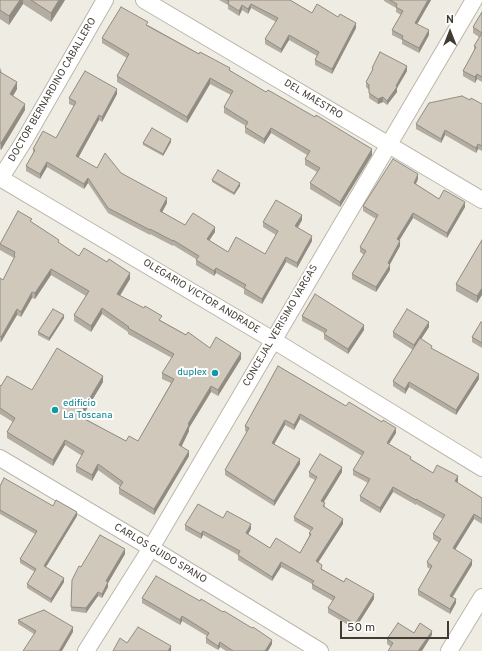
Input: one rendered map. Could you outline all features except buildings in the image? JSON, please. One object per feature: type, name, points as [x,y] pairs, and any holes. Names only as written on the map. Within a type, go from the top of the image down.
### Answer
[{"type":"street","name":"DOCTOR BERNARDINO CABALLERO","points":[[0,179],[24,141],[105,0]]},
{"type":"street","name":"DEL MAESTRO","points":[[144,0],[482,200]]},
{"type":"street","name":"CONCEJAL VERISIMO VARGAS","points":[[86,651],[151,548],[474,0]]},
{"type":"street","name":"OLEGARIO VICTOR ANDRADE","points":[[0,179],[273,340],[482,468]]},
{"type":"street","name":"CARLOS GUIDO SPANO","points":[[0,458],[320,651]]},
{"type":"street","points":[[449,651],[482,597]]},
{"type":"place","name":"duplex","points":[[215,373]]},
{"type":"place","name":"edificio La Toscana","points":[[55,410]]}]
